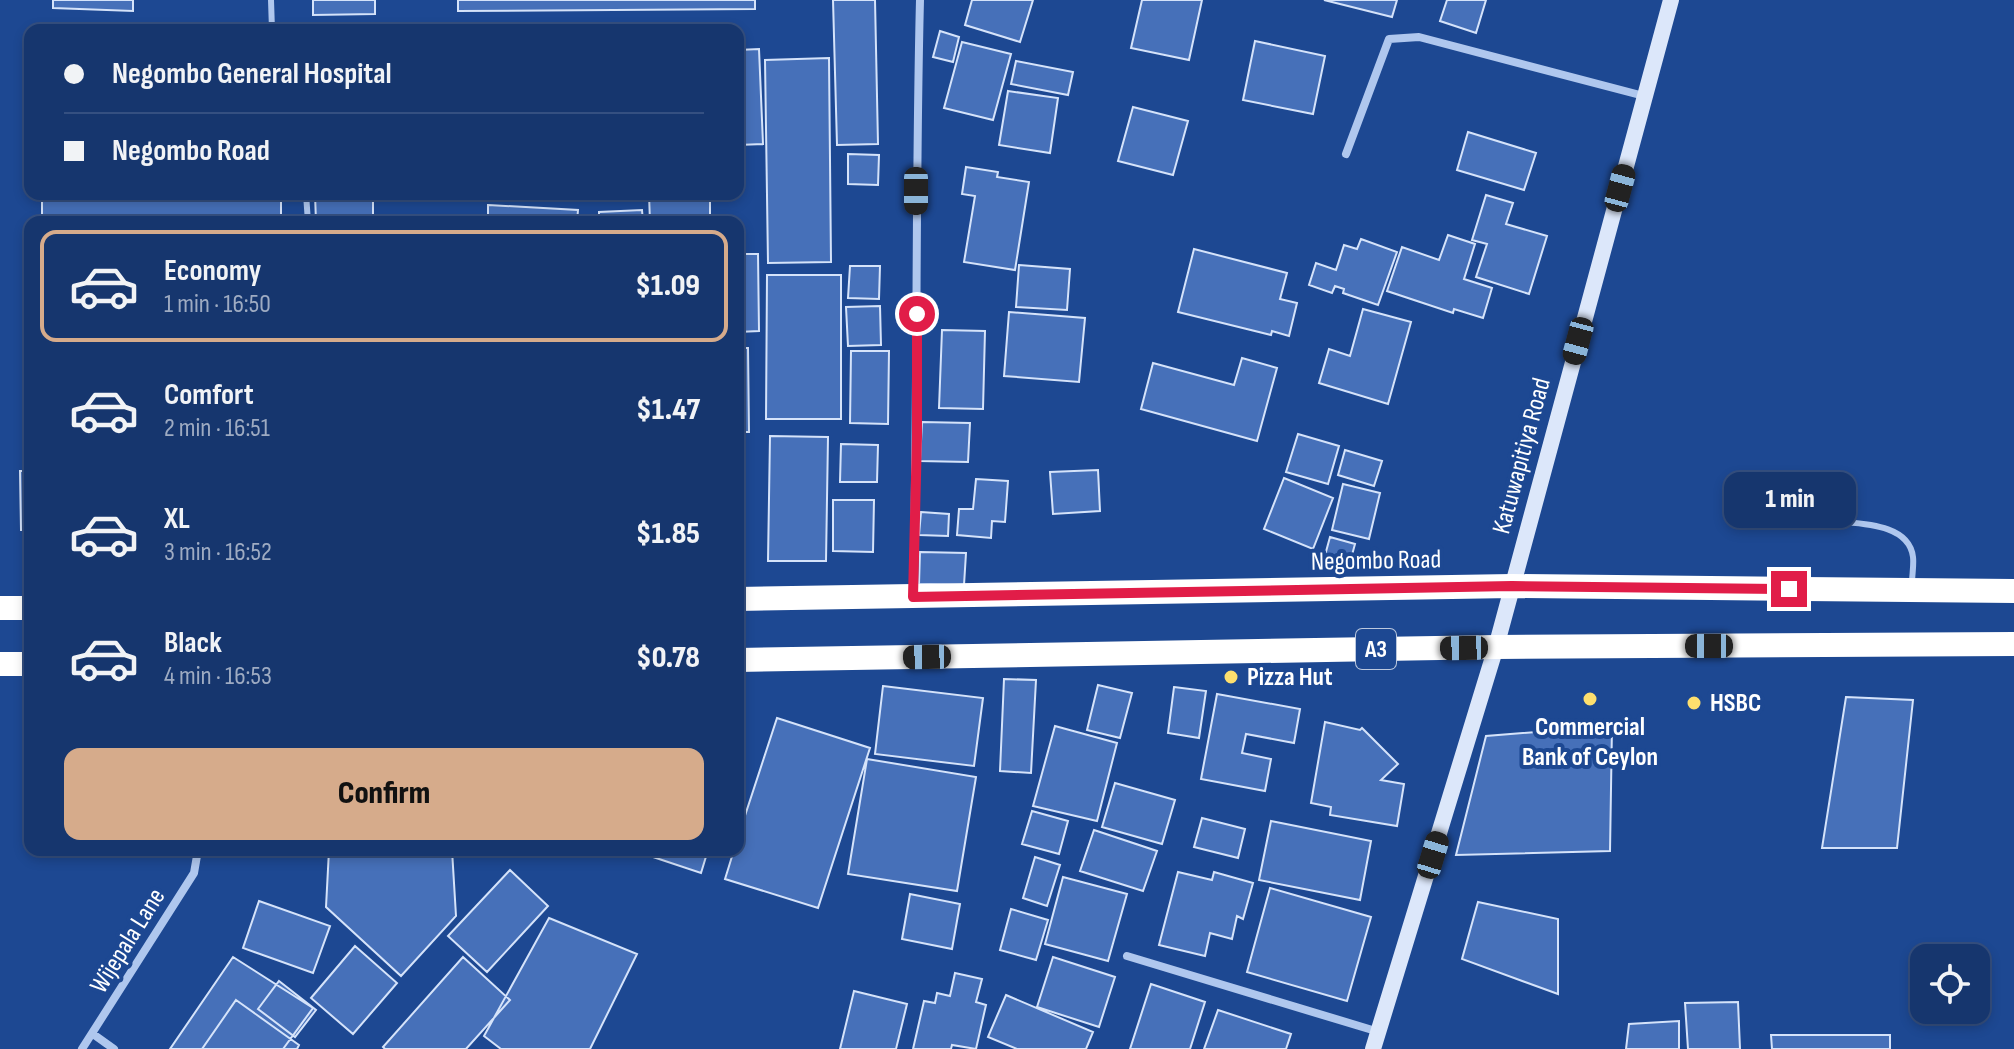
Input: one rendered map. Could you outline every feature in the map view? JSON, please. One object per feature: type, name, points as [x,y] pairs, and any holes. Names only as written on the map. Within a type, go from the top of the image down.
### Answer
[{"type":"highway","name":"Negombo Road","points":[[744,599],[1512,586],[2014,591]]},
{"type":"highway","points":[[0,608],[24,608]]},
{"type":"highway","name":"A3","points":[[744,660],[1496,647],[2014,644]]},
{"type":"highway","points":[[0,664],[24,664]]},
{"type":"street","points":[[913,597],[920,0]]},
{"type":"street","name":"Katuwapitiya Road","points":[[1373,1049],[1496,647],[1671,0]]},
{"type":"street","points":[[1346,154],[1389,39],[1419,37],[1645,96]]},
{"type":"street","name":"Wijepala Lane","points":[[82,1049],[194,873],[197,856]]},
{"type":"street","points":[[1127,956],[1380,1032]]},
{"type":"street","points":[[93,1034],[114,1049]]},
{"type":"lane","points":[[271,0],[272,24]]},
{"type":"lane","points":[[1834,521],[1872,525],[1898,533],[1908,542],[1913,557],[1912,590]]},
{"type":"building","points":[[53,0],[133,0],[133,11],[53,8]]},
{"type":"building","points":[[313,0],[375,0],[375,14],[313,15]]},
{"type":"building","points":[[458,0],[755,0],[755,9],[458,11]]},
{"type":"building","points":[[833,0],[875,0],[878,144],[837,145]]},
{"type":"building","points":[[972,0],[1033,0],[1020,42],[965,25]]},
{"type":"building","points":[[1142,0],[1202,0],[1189,60],[1131,48]]},
{"type":"building","points":[[1324,0],[1397,0],[1392,17]]},
{"type":"building","points":[[1447,0],[1486,0],[1476,33],[1440,21]]},
{"type":"building","points":[[940,31],[959,37],[953,62],[933,57]]},
{"type":"building","points":[[1255,41],[1325,56],[1313,114],[1243,100]]},
{"type":"building","points":[[962,42],[1011,54],[993,120],[944,108]]},
{"type":"building","points":[[759,49],[763,144],[744,145],[744,50]]},
{"type":"building","points":[[829,58],[831,262],[768,263],[765,60]]},
{"type":"building","points":[[1016,61],[1073,72],[1068,95],[1011,84]]},
{"type":"building","points":[[1008,91],[1058,98],[1050,153],[999,145]]},
{"type":"building","points":[[1133,107],[1188,121],[1173,175],[1118,161]]},
{"type":"building","points":[[1468,132],[1536,153],[1524,190],[1457,170]]},
{"type":"building","points":[[848,154],[879,155],[878,185],[848,184]]},
{"type":"building","points":[[966,167],[998,172],[997,177],[1029,182],[1015,270],[964,262],[975,196],[962,194]]},
{"type":"building","points":[[1486,195],[1513,203],[1506,224],[1547,236],[1529,294],[1476,277],[1487,244],[1472,240]]},
{"type":"building","points":[[42,200],[281,200],[281,216],[42,216]]},
{"type":"building","points":[[315,200],[373,200],[373,216],[316,216]]},
{"type":"building","points":[[649,200],[710,200],[710,216],[650,216]]},
{"type":"building","points":[[488,205],[578,210],[578,216],[488,216]]},
{"type":"building","points":[[642,210],[642,216],[599,216],[599,212]]},
{"type":"building","points":[[1448,235],[1475,244],[1464,279],[1492,288],[1483,318],[1454,309],[1453,313],[1387,291],[1402,247],[1439,260]]},
{"type":"building","points":[[1361,239],[1397,252],[1378,305],[1343,293],[1344,289],[1335,286],[1332,293],[1309,285],[1316,263],[1336,270],[1344,245],[1357,249]]},
{"type":"building","points":[[1194,249],[1287,273],[1280,299],[1297,303],[1289,336],[1272,331],[1271,335],[1178,312]]},
{"type":"building","points":[[744,254],[758,254],[759,331],[744,332]]},
{"type":"building","points":[[1019,265],[1070,269],[1067,310],[1016,307]]},
{"type":"building","points":[[850,266],[880,266],[879,299],[848,298]]},
{"type":"building","points":[[767,275],[841,275],[841,419],[766,419]]},
{"type":"building","points":[[880,306],[881,345],[848,346],[846,307]]},
{"type":"building","points":[[1363,309],[1411,322],[1388,404],[1319,383],[1329,349],[1350,356]]},
{"type":"building","points":[[1009,312],[1085,318],[1079,382],[1004,376]]},
{"type":"building","points":[[942,330],[985,331],[983,409],[939,408]]},
{"type":"building","points":[[744,348],[748,348],[749,432],[744,432]]},
{"type":"building","points":[[851,351],[889,351],[888,424],[850,423]]},
{"type":"building","points":[[1242,358],[1277,368],[1257,441],[1141,409],[1153,363],[1234,385]]},
{"type":"building","points":[[922,422],[970,423],[968,462],[920,461]]},
{"type":"building","points":[[1298,434],[1339,446],[1328,484],[1286,472]]},
{"type":"building","points":[[770,436],[828,437],[826,561],[768,561]]},
{"type":"building","points":[[841,444],[878,445],[877,482],[840,482]]},
{"type":"building","points":[[1345,450],[1382,461],[1374,486],[1338,475]]},
{"type":"building","points":[[1098,470],[1100,511],[1053,514],[1050,472]]},
{"type":"building","points":[[20,471],[24,471],[24,530],[21,530]]},
{"type":"building","points":[[1284,478],[1333,498],[1313,549],[1264,529]]},
{"type":"building","points":[[976,479],[1008,481],[1005,522],[992,521],[991,538],[957,535],[959,509],[973,509]]},
{"type":"building","points":[[1343,484],[1380,493],[1369,539],[1332,530]]},
{"type":"building","points":[[833,500],[874,500],[873,552],[833,551]]},
{"type":"building","points":[[921,512],[949,514],[948,536],[919,535]]},
{"type":"building","points":[[1330,537],[1355,544],[1349,566],[1324,559]]},
{"type":"building","points":[[920,552],[966,553],[964,585],[919,584]]},
{"type":"building","points":[[1004,679],[1036,680],[1031,773],[1000,771]]},
{"type":"building","points":[[1098,685],[1132,693],[1120,738],[1087,730]]},
{"type":"building","points":[[883,686],[983,698],[974,766],[875,754]]},
{"type":"building","points":[[1174,687],[1206,691],[1199,738],[1168,733]]},
{"type":"building","points":[[1217,694],[1300,709],[1294,743],[1246,734],[1242,753],[1271,759],[1265,791],[1201,779]]},
{"type":"building","points":[[1846,697],[1913,700],[1897,848],[1822,848]]},
{"type":"building","points":[[777,718],[870,748],[818,908],[725,879],[732,856],[744,856],[744,819]]},
{"type":"building","points":[[1325,722],[1362,728],[1398,764],[1381,780],[1404,784],[1397,826],[1330,815],[1331,807],[1311,803]]},
{"type":"building","points":[[1055,726],[1117,743],[1097,821],[1033,806]]},
{"type":"building","points":[[1612,726],[1610,851],[1456,855],[1486,736]]},
{"type":"building","points":[[867,759],[976,777],[957,891],[848,874]]},
{"type":"building","points":[[1115,783],[1175,800],[1162,844],[1102,827]]},
{"type":"building","points":[[1032,811],[1068,821],[1059,854],[1022,844]]},
{"type":"building","points":[[1202,818],[1245,829],[1238,858],[1194,847]]},
{"type":"building","points":[[1271,821],[1371,841],[1360,900],[1259,880]]},
{"type":"building","points":[[1094,830],[1157,851],[1143,891],[1080,871]]},
{"type":"building","points":[[329,856],[452,856],[456,916],[401,976],[326,907]]},
{"type":"building","points":[[650,856],[706,856],[701,873]]},
{"type":"building","points":[[1035,857],[1060,865],[1047,906],[1023,898]]},
{"type":"building","points":[[510,870],[548,906],[487,972],[448,936]]},
{"type":"building","points":[[1178,872],[1212,880],[1214,872],[1253,883],[1243,919],[1237,916],[1232,939],[1210,933],[1205,956],[1159,945]]},
{"type":"building","points":[[1063,877],[1127,894],[1108,961],[1045,944]]},
{"type":"building","points":[[1270,888],[1371,917],[1347,1001],[1247,972]]},
{"type":"building","points":[[910,894],[960,904],[952,949],[902,939]]},
{"type":"building","points":[[259,901],[330,926],[313,973],[243,948]]},
{"type":"building","points":[[1478,902],[1558,919],[1558,994],[1462,959]]},
{"type":"building","points":[[1011,909],[1048,920],[1036,960],[1000,950]]},
{"type":"building","points":[[549,918],[637,954],[590,1049],[501,1049],[484,1036]]},
{"type":"building","points":[[355,946],[397,983],[353,1034],[311,998]]},
{"type":"building","points":[[233,957],[313,1008],[283,1049],[170,1049]]},
{"type":"building","points":[[463,957],[510,1000],[466,1049],[385,1049],[383,1047]]},
{"type":"building","points":[[1053,957],[1115,977],[1099,1027],[1037,1007]]},
{"type":"building","points":[[955,973],[982,979],[976,1002],[986,1005],[976,1049],[952,1045],[951,1049],[913,1049],[924,1001],[935,1003],[937,993],[950,996]]},
{"type":"building","points":[[279,981],[316,1010],[295,1037],[258,1009]]},
{"type":"building","points":[[1151,984],[1205,1002],[1190,1049],[1130,1049]]},
{"type":"building","points":[[854,991],[907,1004],[896,1049],[840,1049]]},
{"type":"building","points":[[1006,995],[1093,1032],[1086,1049],[1017,1049],[988,1037]]},
{"type":"building","points":[[236,1000],[299,1045],[297,1049],[202,1049]]},
{"type":"building","points":[[1738,1002],[1740,1049],[1688,1049],[1685,1003]]},
{"type":"building","points":[[1218,1010],[1291,1034],[1286,1049],[1204,1049]]},
{"type":"building","points":[[1679,1021],[1679,1049],[1626,1049],[1629,1024]]},
{"type":"building","points":[[1771,1035],[1890,1035],[1890,1049],[1772,1049]]},
{"type":"place","name":"Pizza Hut","points":[[1231,677]]},
{"type":"place","name":"Commercial Bank of Ceylon","points":[[1590,699]]},
{"type":"place","name":"HSBC","points":[[1694,703]]},
{"type":"route","points":[[917,314],[913,597],[1512,586],[1789,589]]}]
